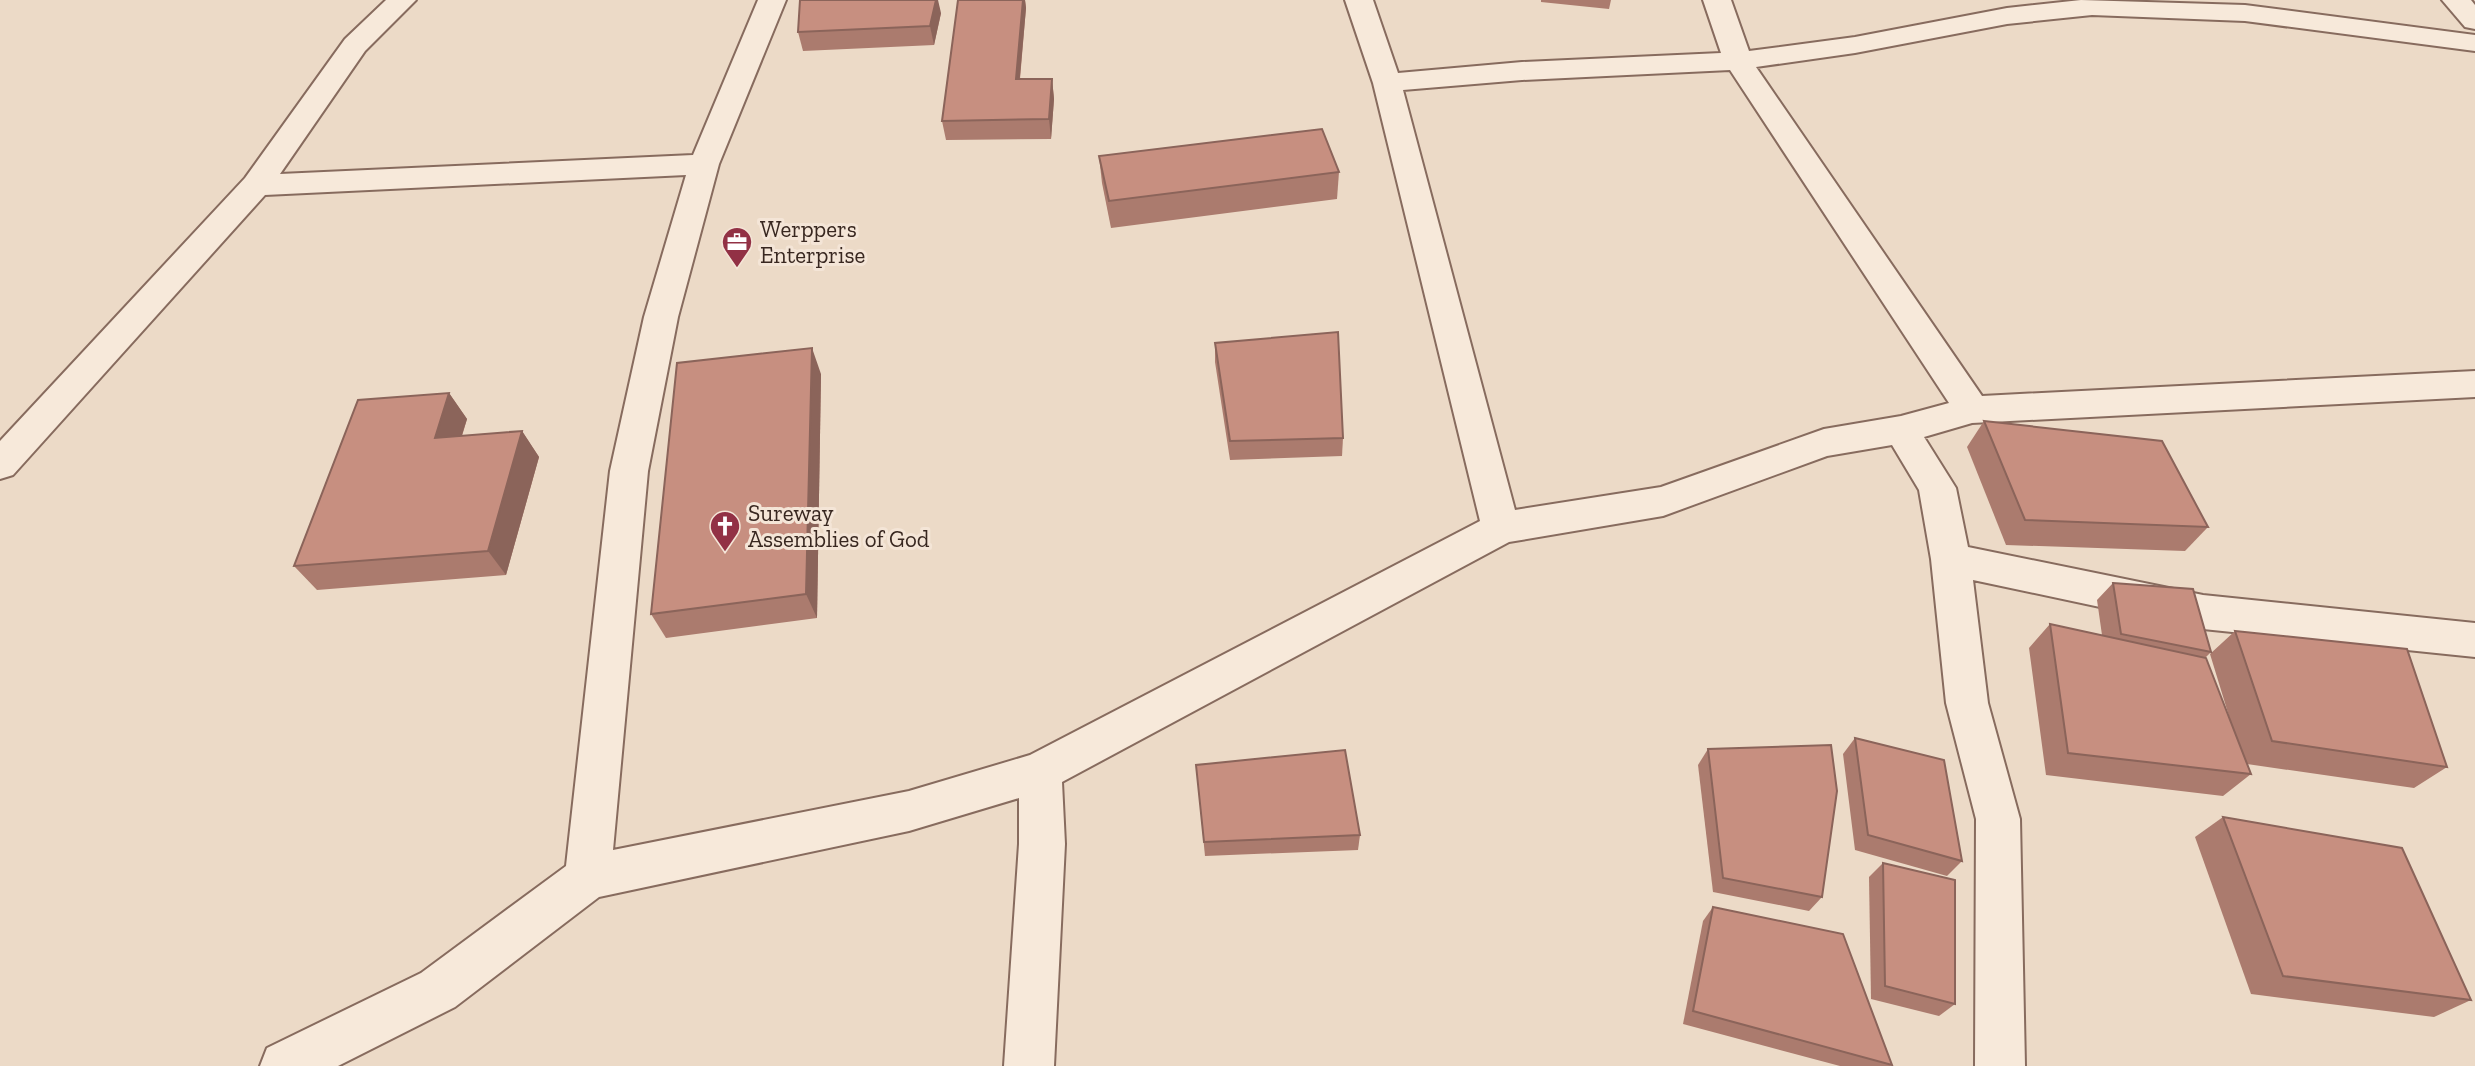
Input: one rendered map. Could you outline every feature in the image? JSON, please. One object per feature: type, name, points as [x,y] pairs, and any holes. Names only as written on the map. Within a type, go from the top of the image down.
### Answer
[{"type":"street","points":[[0,465],[256,184],[355,45],[402,0]]},
{"type":"street","points":[[588,877],[629,471],[661,317],[704,164],[772,0]]},
{"type":"street","points":[[1359,0],[1387,83],[1501,528]]},
{"type":"street","points":[[1717,0],[1738,61],[1972,410]]},
{"type":"street","points":[[2456,0],[2475,21]]},
{"type":"street","points":[[1387,83],[1522,71],[1738,61],[1855,45],[2007,16],[2092,7],[2245,13],[2475,43]]},
{"type":"street","points":[[256,184],[704,164]]},
{"type":"street","points":[[285,1066],[438,990],[588,877],[909,811],[1040,772],[1501,528],[1663,501],[1824,443],[1901,430],[1972,410],[2475,384]]},
{"type":"street","points":[[1901,430],[1937,488],[1951,559],[1967,704],[1998,819],[2000,1066]]},
{"type":"street","points":[[1951,559],[2203,612],[2475,640]]},
{"type":"street","points":[[1029,1066],[1042,844],[1040,772]]},
{"type":"building","points":[[800,0],[936,0],[930,26],[798,32]]},
{"type":"building","points":[[958,0],[1023,0],[1016,79],[1052,79],[1049,119],[942,121]]},
{"type":"building","points":[[1322,129],[1339,172],[1109,201],[1099,156]]},
{"type":"building","points":[[1338,332],[1343,438],[1230,441],[1215,343]]},
{"type":"building","points":[[812,348],[806,594],[651,614],[677,363]]},
{"type":"building","points":[[449,393],[435,438],[522,431],[488,551],[294,566],[358,400]]},
{"type":"building","points":[[1984,421],[2162,441],[2208,527],[2025,520]]},
{"type":"building","points":[[2113,583],[2193,589],[2211,652],[2121,634]]},
{"type":"building","points":[[2050,624],[2206,658],[2251,774],[2068,753]]},
{"type":"building","points":[[2235,631],[2407,649],[2447,767],[2272,741]]},
{"type":"building","points":[[1855,738],[1944,760],[1962,861],[1868,835]]},
{"type":"building","points":[[1831,745],[1837,791],[1822,897],[1723,878],[1708,749]]},
{"type":"building","points":[[1345,750],[1360,835],[1204,842],[1196,765]]},
{"type":"building","points":[[2223,817],[2402,848],[2471,1000],[2283,976]]},
{"type":"building","points":[[1883,863],[1955,880],[1955,1004],[1885,986]]},
{"type":"building","points":[[1713,907],[1843,934],[1892,1065],[1693,1011]]},
{"type":"place","name":"Werppers Enterprise","points":[[737,269]]},
{"type":"place","name":"Sureway Assemblies of God","points":[[725,553]]}]
